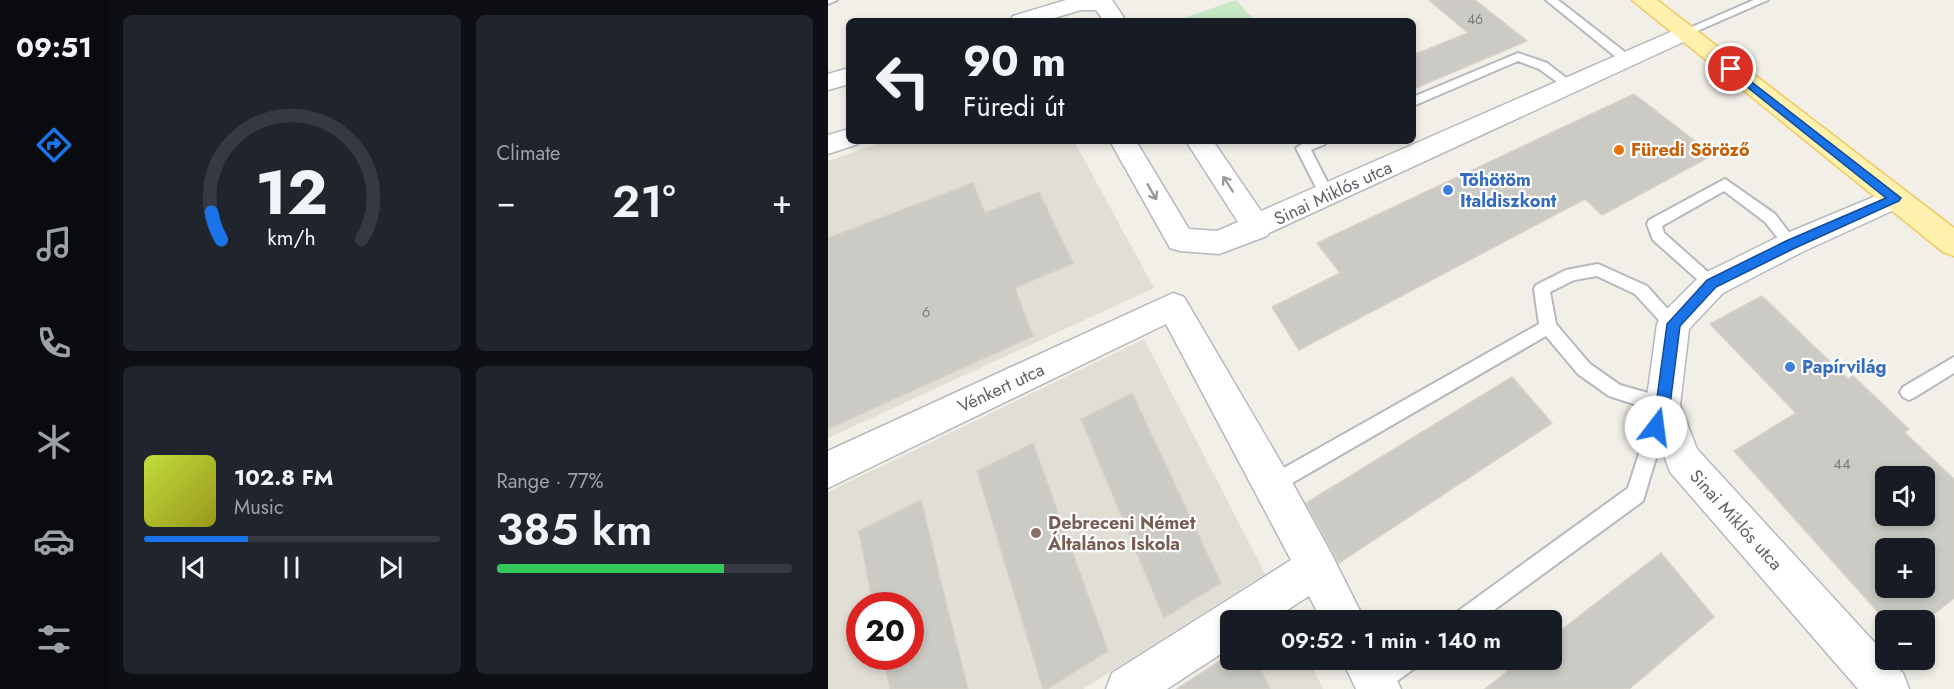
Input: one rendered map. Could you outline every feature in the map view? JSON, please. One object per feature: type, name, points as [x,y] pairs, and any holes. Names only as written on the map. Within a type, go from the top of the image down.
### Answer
[{"type":"main road","points":[[1642,0],[1954,244]]},
{"type":"street","points":[[1047,17],[1079,3],[1103,3],[1113,18]]},
{"type":"street","name":"Sinai Miklós utca","points":[[1124,144],[1180,240],[1220,243],[1684,33]]},
{"type":"street","points":[[828,82],[846,77]]},
{"type":"street","points":[[828,145],[846,139]]},
{"type":"street","points":[[1201,144],[1257,228]]},
{"type":"street","points":[[1673,324],[1712,284],[1791,244],[1895,198]]},
{"type":"street","name":"Vénkert utca","points":[[828,470],[1173,306],[1273,484]]},
{"type":"street","name":"Sinai Miklós utca","points":[[1673,324],[1663,405],[1683,460],[1887,689]]},
{"type":"street","points":[[1273,484],[1338,610]]},
{"type":"street","points":[[1250,610],[1317,567]]},
{"type":"street","points":[[1128,689],[1220,629]]},
{"type":"lane","points":[[1551,0],[1626,59]]},
{"type":"lane","points":[[1684,33],[1763,0]]},
{"type":"lane","points":[[1416,101],[1518,57],[1543,66],[1568,84]]},
{"type":"lane","points":[[1313,144],[1303,148],[1326,195]]},
{"type":"lane","points":[[1712,284],[1658,236],[1654,224],[1725,184],[1770,218],[1791,244]]},
{"type":"lane","points":[[1476,610],[1636,494],[1663,405],[1615,391],[1584,369],[1548,327],[1542,289],[1570,274],[1598,270],[1641,290],[1673,324]]},
{"type":"lane","points":[[1273,484],[1548,327]]},
{"type":"lane","points":[[1909,392],[1954,364]]},
{"type":"shaded area","points":[[877,144],[1076,144],[1154,288],[828,438],[828,161]]},
{"type":"shaded area","name":"Debreceni Német Általános Iskola","points":[[1144,339],[1265,574],[1083,689],[828,689],[828,492]]},
{"type":"shaded area","points":[[1220,661],[1220,670],[1314,670],[1323,689],[1177,689]]},
{"type":"green space","points":[[1236,0],[1252,18],[1184,18]]},
{"type":"building","points":[[1429,0],[1475,0],[1527,41],[1416,88],[1416,54],[1468,33]]},
{"type":"building","points":[[1634,94],[1713,155],[1602,215],[1585,199],[1299,350],[1272,307],[1340,273],[1317,243]]},
{"type":"building","points":[[973,183],[985,213],[1039,192],[1073,263],[1015,288],[1033,336],[828,429],[828,238]]},
{"type":"building","points":[[1762,296],[1848,379],[1853,376],[1909,429],[1904,432],[1954,479],[1954,598],[1935,613],[1935,610],[1876,610],[1734,451],[1796,413],[1710,324]]},
{"type":"building","points":[[1512,377],[1552,423],[1339,563],[1306,503]]},
{"type":"building","points":[[1132,393],[1221,583],[1164,618],[1081,419]]},
{"type":"building","points":[[1033,443],[1108,651],[1047,689],[1043,689],[977,471]]},
{"type":"building","points":[[921,500],[968,689],[890,689],[886,670],[924,670],[924,592],[870,592],[859,531]]},
{"type":"building","points":[[1661,553],[1714,617],[1629,689],[1485,689],[1509,670],[1562,670],[1562,630]]},
{"type":"building","points":[[1220,661],[1220,670],[1261,670],[1270,689],[1177,689]]},
{"type":"place","name":"Füredi Söröző","points":[[1619,150]]},
{"type":"place","name":"Töhötöm Italdiszkont","points":[[1448,190]]},
{"type":"place","name":"Papírvilág","points":[[1790,367]]},
{"type":"place","name":"Debreceni Német Általános Iskola","points":[[1036,533]]},
{"type":"route","points":[[1656,427],[1663,405],[1673,324],[1712,284],[1791,244],[1895,198],[1731,69]]}]
